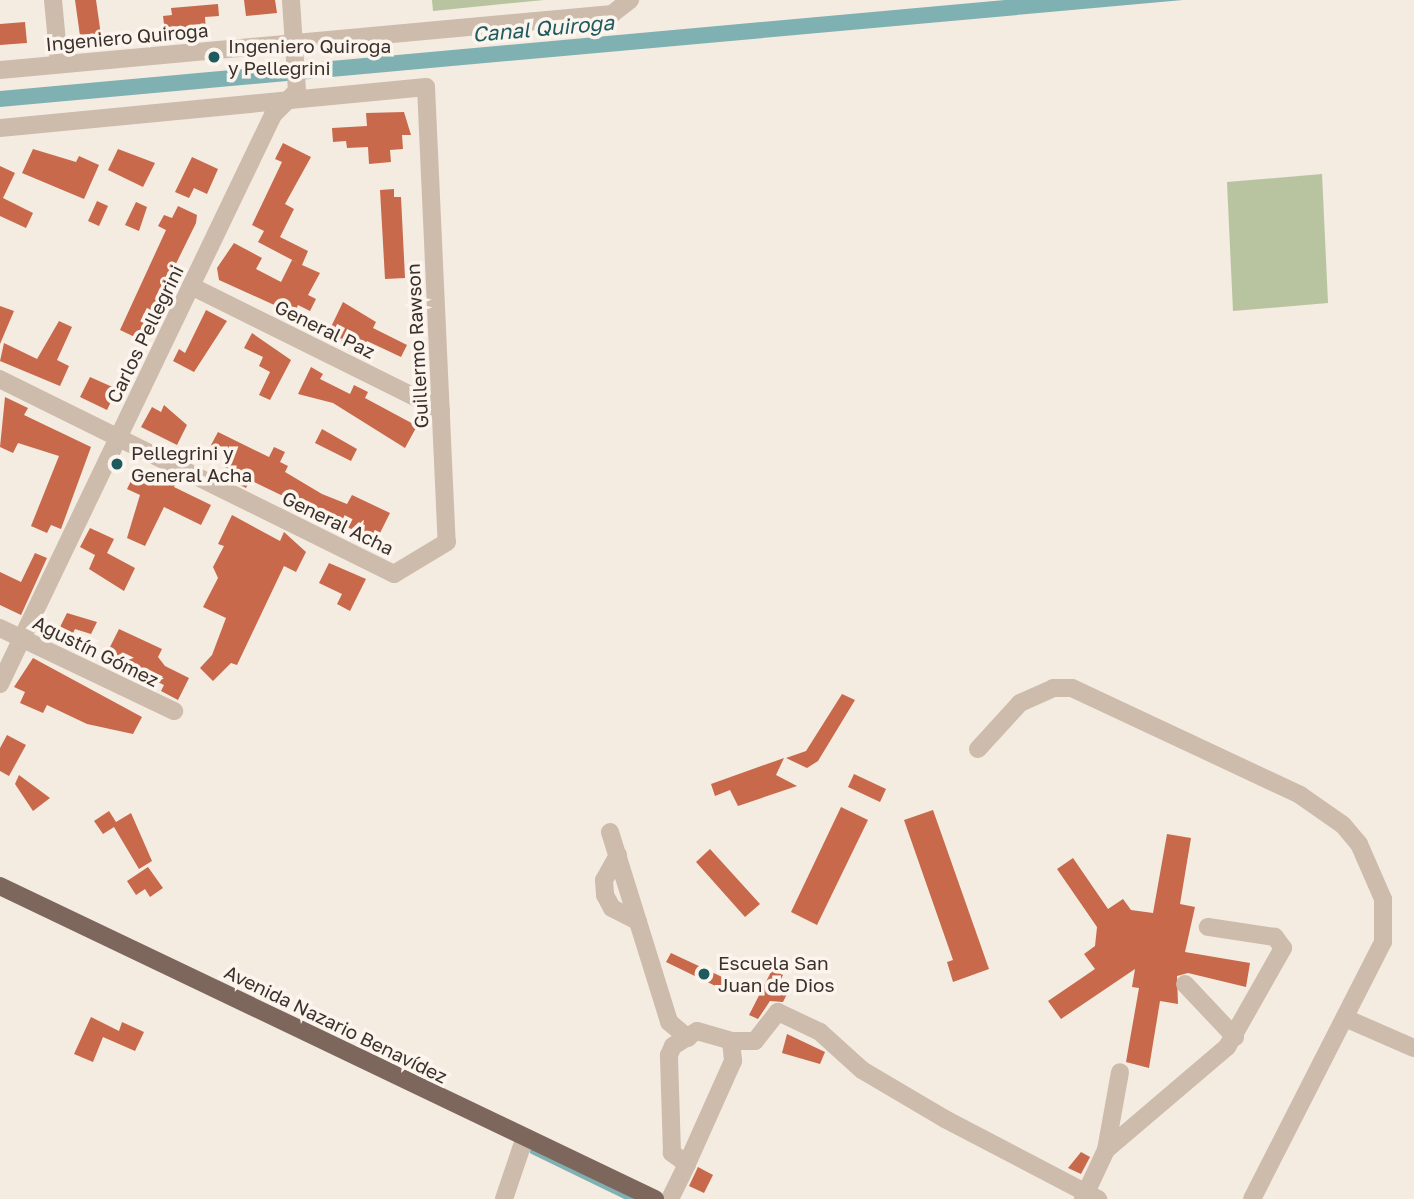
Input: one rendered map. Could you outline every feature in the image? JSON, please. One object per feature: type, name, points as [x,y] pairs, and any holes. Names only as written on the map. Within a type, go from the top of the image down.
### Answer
[{"type":"main road","name":"Avenida Nazario Benavídez","points":[[0,886],[655,1199]]},
{"type":"street","points":[[53,0],[59,64]]},
{"type":"street","name":"Carlos Pellegrini","points":[[0,684],[273,115],[288,100],[298,81],[291,0]]},
{"type":"street","name":"Ingeniero Quiroga","points":[[0,69],[612,14],[630,0]]},
{"type":"street","name":"Guillermo Rawson","points":[[288,100],[426,87],[447,542],[394,574]]},
{"type":"street","points":[[0,128],[288,100]]},
{"type":"street","name":"General Paz","points":[[191,286],[441,410]]},
{"type":"street","name":"General Acha","points":[[0,379],[394,574]]},
{"type":"street","name":"Agustín Gómez","points":[[0,628],[174,711]]},
{"type":"street","points":[[978,749],[1020,703],[1053,688],[1072,688],[1318,805],[1359,844],[1383,899],[1383,942],[1252,1199]]},
{"type":"street","points":[[610,832],[669,1022],[688,1038]]},
{"type":"street","points":[[618,855],[604,880],[605,895],[612,908],[638,921]]},
{"type":"street","points":[[1106,1150],[1209,1066],[1235,1037],[1283,948],[1275,937],[1208,927]]},
{"type":"street","points":[[1185,984],[1235,1037]]},
{"type":"street","points":[[687,1164],[672,1153],[669,1055],[688,1038],[711,1031],[731,1041],[755,1041],[778,1012],[820,1032],[862,1070],[945,1119],[1089,1197],[1106,1150],[1120,1072]]},
{"type":"street","points":[[1345,1018],[1414,1048]]},
{"type":"street","points":[[670,1199],[733,1061],[731,1041]]},
{"type":"street","points":[[504,1199],[525,1137]]},
{"type":"green space","points":[[432,0],[544,0],[433,11]]},
{"type":"green space","points":[[1322,174],[1328,303],[1233,311],[1227,182]]},
{"type":"water","points":[[1005,0],[1183,0],[0,107],[0,91]]},
{"type":"building","points":[[75,0],[96,0],[102,42],[81,43]]},
{"type":"building","points":[[244,0],[275,0],[277,13],[246,16]]},
{"type":"building","points":[[218,4],[219,16],[205,17],[206,32],[165,32],[163,16],[172,15],[171,8]]},
{"type":"building","points":[[25,22],[27,43],[0,45],[0,24]]},
{"type":"building","points":[[404,112],[411,135],[402,135],[403,149],[390,150],[391,162],[369,164],[368,147],[347,148],[346,141],[333,142],[332,128],[367,126],[366,113]]},
{"type":"building","points":[[283,143],[311,157],[285,204],[294,209],[280,237],[308,251],[302,265],[320,273],[308,295],[316,299],[310,311],[298,305],[294,314],[219,280],[217,268],[234,243],[262,258],[256,269],[281,282],[292,260],[298,263],[258,242],[264,231],[252,225],[282,162],[275,159]]},
{"type":"building","points":[[33,149],[76,162],[79,156],[99,165],[84,199],[22,173]]},
{"type":"building","points":[[118,149],[155,163],[143,187],[108,170]]},
{"type":"building","points":[[192,157],[218,169],[207,194],[194,188],[189,198],[175,192]]},
{"type":"building","points":[[0,166],[15,173],[3,198],[33,213],[26,228],[0,216]]},
{"type":"building","points":[[394,189],[394,197],[401,197],[405,278],[385,279],[380,190]]},
{"type":"building","points":[[97,201],[108,206],[99,226],[88,221]]},
{"type":"building","points":[[136,202],[147,207],[139,231],[125,225]]},
{"type":"building","points":[[178,206],[197,215],[196,223],[139,339],[120,330],[166,230],[158,226],[164,215],[172,218]]},
{"type":"building","points":[[343,302],[376,322],[373,328],[407,345],[401,357],[367,341],[362,352],[338,340],[341,335],[330,329]]},
{"type":"building","points":[[0,306],[14,311],[0,344]]},
{"type":"building","points":[[206,310],[227,321],[194,372],[173,361],[179,349],[185,353]]},
{"type":"building","points":[[59,321],[72,327],[57,360],[69,366],[60,386],[0,361],[4,343],[37,359]]},
{"type":"building","points":[[252,333],[291,360],[270,400],[259,395],[270,372],[259,366],[263,357],[244,348]]},
{"type":"building","points":[[311,367],[323,374],[320,379],[350,394],[354,385],[368,392],[365,398],[417,426],[405,448],[333,403],[298,394]]},
{"type":"building","points":[[90,377],[117,389],[107,410],[80,397]]},
{"type":"building","points":[[5,397],[28,408],[24,415],[91,447],[61,529],[51,525],[47,533],[31,526],[59,456],[18,443],[13,453],[0,447]]},
{"type":"building","points":[[164,405],[187,425],[177,445],[141,427],[152,407],[161,412]]},
{"type":"building","points":[[322,429],[357,449],[351,461],[315,443]]},
{"type":"building","points":[[218,432],[269,457],[274,447],[285,452],[280,462],[288,466],[285,472],[322,494],[347,504],[352,495],[390,513],[376,541],[250,480],[246,488],[230,480],[234,472],[223,466],[229,454],[211,445]]},
{"type":"building","points":[[137,469],[177,480],[174,487],[211,505],[201,525],[164,507],[145,546],[127,538],[140,495],[127,489]]},
{"type":"building","points":[[232,515],[280,541],[284,532],[306,552],[296,572],[284,566],[237,665],[231,663],[213,681],[200,668],[212,655],[226,618],[203,607],[218,578],[213,567],[224,546],[218,544]]},
{"type":"building","points":[[90,528],[114,539],[107,553],[135,568],[124,591],[89,569],[95,555],[80,547]]},
{"type":"building","points":[[35,553],[47,558],[21,615],[0,605],[0,572],[21,582]]},
{"type":"building","points":[[329,563],[366,579],[350,611],[337,604],[342,594],[319,583]]},
{"type":"building","points":[[67,613],[97,622],[91,634],[75,629],[70,640],[57,633]]},
{"type":"building","points":[[119,629],[162,649],[158,657],[165,666],[189,678],[178,700],[161,691],[164,685],[105,657]]},
{"type":"building","points":[[33,658],[142,717],[133,734],[87,724],[47,705],[43,713],[20,703],[25,692],[14,687]]},
{"type":"building","points":[[842,694],[855,700],[818,761],[807,768],[786,758],[806,751]]},
{"type":"building","points":[[7,735],[26,745],[9,776],[0,771],[0,748]]},
{"type":"building","points":[[784,758],[776,775],[797,786],[738,806],[730,790],[715,796],[711,784]]},
{"type":"building","points":[[854,774],[886,789],[880,802],[848,787]]},
{"type":"building","points":[[19,775],[50,798],[33,811],[15,784]]},
{"type":"building","points":[[841,807],[868,820],[817,925],[791,912]]},
{"type":"building","points":[[933,810],[989,969],[953,982],[947,962],[953,960],[904,820]]},
{"type":"building","points":[[109,811],[116,822],[131,813],[152,861],[139,869],[114,827],[103,834],[94,821]]},
{"type":"building","points":[[1167,834],[1191,838],[1180,904],[1195,907],[1185,952],[1250,963],[1246,987],[1188,973],[1177,976],[1178,1004],[1160,1001],[1149,1068],[1126,1062],[1139,988],[1132,987],[1135,969],[1061,1019],[1048,1001],[1095,969],[1084,954],[1095,946],[1097,927],[1057,869],[1073,858],[1108,909],[1123,899],[1131,910],[1153,913]]},
{"type":"building","points":[[710,849],[760,904],[745,917],[696,862]]},
{"type":"building","points":[[148,867],[163,888],[150,897],[145,889],[136,895],[127,881]]},
{"type":"building","points":[[671,953],[737,984],[732,994],[666,962]]},
{"type":"building","points":[[772,970],[783,975],[779,983],[787,994],[783,1002],[770,1001],[758,1019],[749,1015]]},
{"type":"building","points":[[91,1017],[119,1031],[122,1022],[144,1032],[135,1051],[103,1037],[93,1062],[74,1054]]},
{"type":"building","points":[[787,1034],[825,1052],[820,1064],[782,1053]]},
{"type":"building","points":[[1081,1152],[1090,1157],[1081,1174],[1068,1168]]},
{"type":"building","points":[[698,1167],[713,1175],[704,1193],[689,1186]]},
{"type":"waterway","points":[[532,1151],[631,1199]]},
{"type":"place","name":"Ingeniero Quiroga y Pellegrini","points":[[214,57]]},
{"type":"place","name":"Pellegrini y General Acha","points":[[117,464]]},
{"type":"place","name":"Escuela San Juan de Dios","points":[[704,974]]},
{"type":"water label","name":"Canal Quiroga","points":[[543,28]]}]
